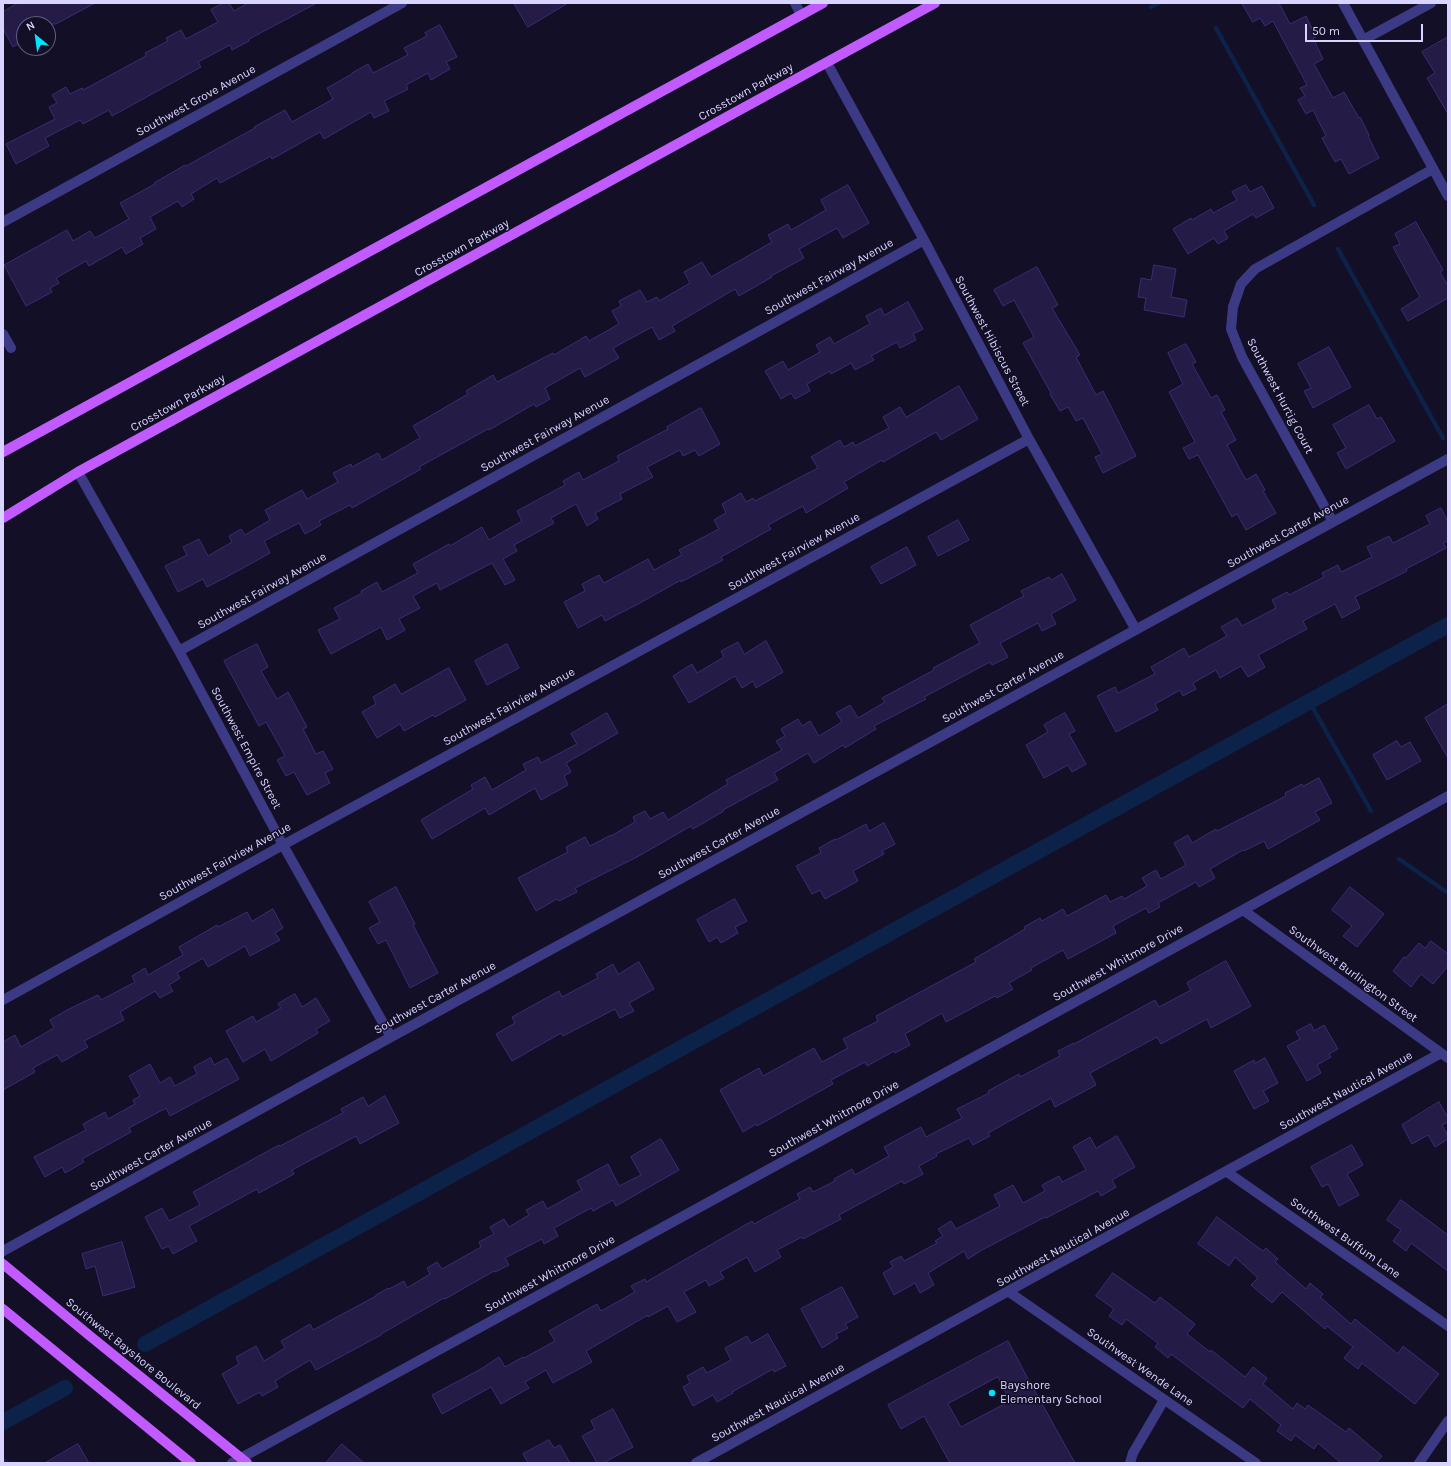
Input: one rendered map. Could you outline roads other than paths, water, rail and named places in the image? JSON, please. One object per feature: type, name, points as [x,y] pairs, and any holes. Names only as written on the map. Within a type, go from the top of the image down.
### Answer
[{"type":"main road","points":[[3,452],[823,3]]},
{"type":"main road","name":"Crosstown Parkway","points":[[3,518],[78,472],[935,3]]},
{"type":"main road","name":"Southwest Bayshore Boulevard","points":[[3,1264],[95,1341],[141,1377],[240,1461]]},
{"type":"main road","points":[[3,1309],[191,1463]]},
{"type":"street","name":"Southwest Grove Avenue","points":[[3,222],[402,3]]},
{"type":"street","points":[[795,3],[801,15]]},
{"type":"street","points":[[1343,3],[1448,196]]},
{"type":"street","points":[[1363,40],[1432,3]]},
{"type":"street","name":"Southwest Hibiscus Street","points":[[827,63],[924,240],[1029,439],[1136,630]]},
{"type":"street","name":"Southwest Hurtig Court","points":[[1333,522],[1242,357],[1231,329],[1233,307],[1241,284],[1255,269],[1434,170]]},
{"type":"street","name":"Southwest Fairway Avenue","points":[[179,651],[924,240]]},
{"type":"street","points":[[3,334],[11,348]]},
{"type":"street","name":"Southwest Fairview Avenue","points":[[3,1000],[283,845],[1029,439]]},
{"type":"street","name":"Southwest Carter Avenue","points":[[3,1251],[1448,459]]},
{"type":"street","name":"Southwest Empire Street","points":[[78,472],[179,651],[283,845],[391,1037]]},
{"type":"street","name":"Southwest Whitmore Drive","points":[[240,1461],[1448,796]]},
{"type":"street","name":"Southwest Burlington Street","points":[[1243,910],[1444,1056]]},
{"type":"street","name":"Southwest Nautical Avenue","points":[[696,1463],[1228,1172],[1444,1056]]},
{"type":"street","name":"Southwest Buffum Lane","points":[[1228,1172],[1448,1326]]},
{"type":"street","name":"Southwest Wende Lane","points":[[1008,1292],[1256,1463]]},
{"type":"street","points":[[1130,1463],[1133,1453],[1164,1400]]},
{"type":"street","points":[[1419,1463],[1448,1421]]},
{"type":"waterway","points":[[1151,7],[1159,3]]},
{"type":"waterway","points":[[1216,28],[1314,205]]},
{"type":"waterway","points":[[1338,249],[1443,438]]},
{"type":"waterway","points":[[145,1344],[1448,625]]},
{"type":"waterway","points":[[1309,701],[1371,811]]},
{"type":"waterway","points":[[1399,859],[1448,893]]},
{"type":"waterway","points":[[3,1422],[65,1388]]},
{"type":"waterway","points":[[3,1460],[7,1463]]},
{"type":"place","name":"Bayshore Elementary School","points":[[992,1393]]}]
